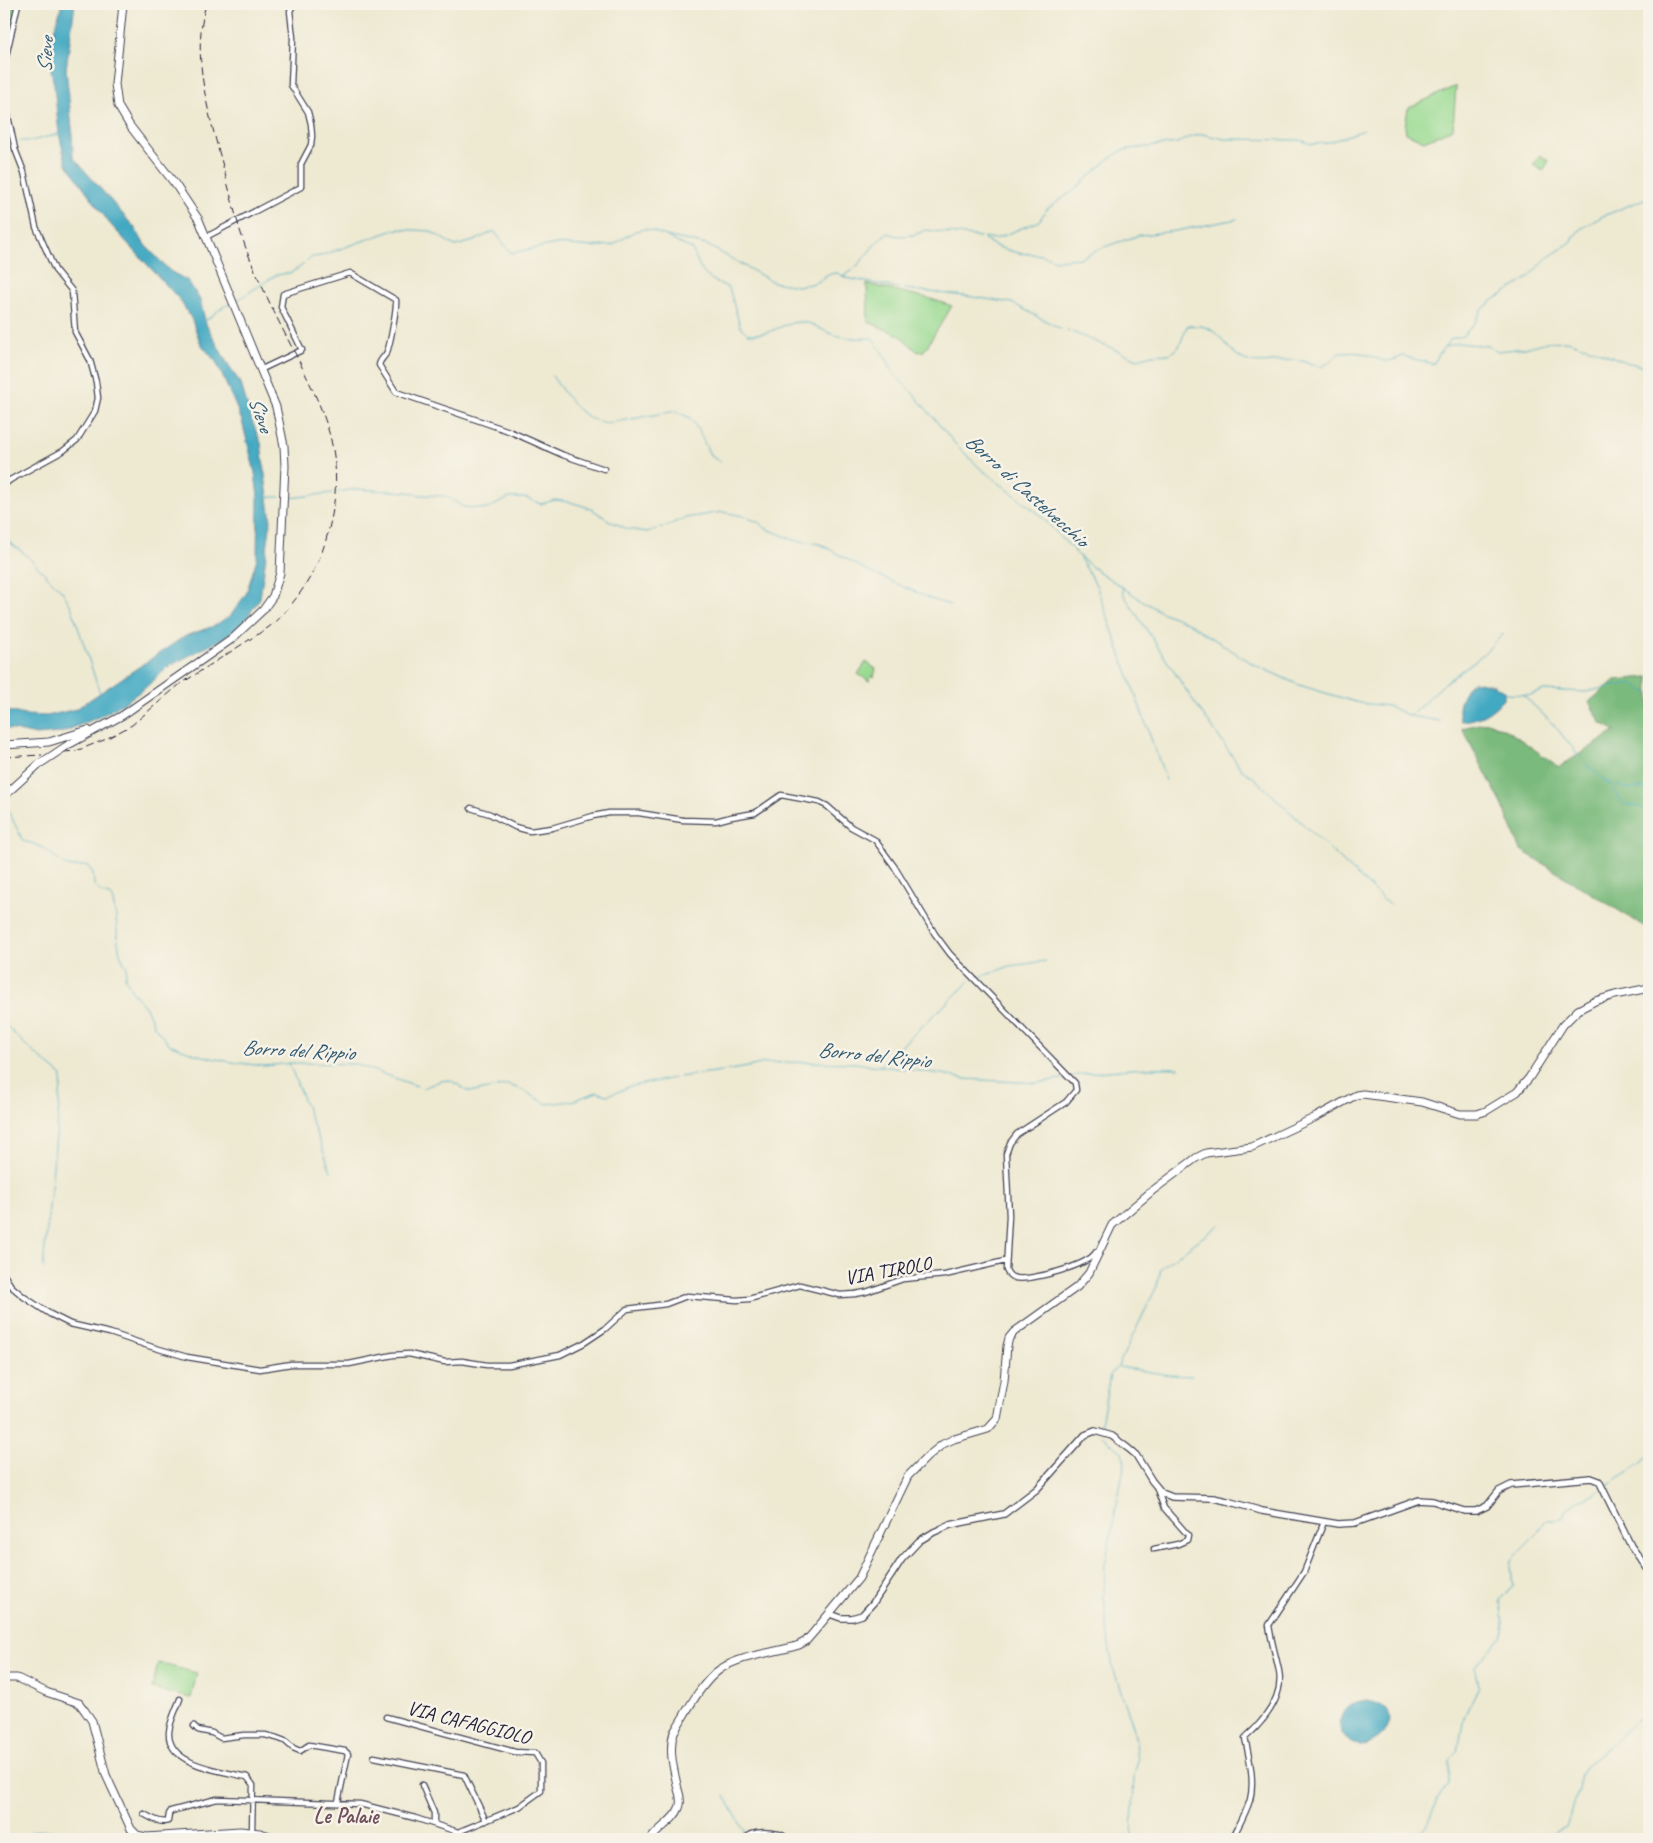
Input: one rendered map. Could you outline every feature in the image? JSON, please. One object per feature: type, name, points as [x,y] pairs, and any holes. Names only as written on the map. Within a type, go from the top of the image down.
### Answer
[{"type":"main road","points":[[4,796],[38,765],[68,745],[123,715],[232,639],[264,610],[273,596],[280,573],[285,459],[280,422],[262,369],[191,206],[130,126],[118,106],[115,84],[123,4]]},
{"type":"main road","points":[[4,745],[49,742],[88,730],[123,715]]},
{"type":"main road","points":[[651,1839],[679,1809],[681,1802],[672,1759],[672,1739],[674,1732],[706,1683],[717,1671],[736,1661],[790,1648],[806,1641],[830,1614],[865,1569],[908,1476],[943,1444],[988,1429],[994,1425],[997,1419],[1004,1381],[1009,1338],[1014,1332],[1078,1287],[1089,1273],[1112,1225],[1152,1191],[1196,1158],[1206,1153],[1252,1147],[1316,1117],[1356,1095],[1363,1094],[1422,1102],[1460,1114],[1477,1114],[1486,1111],[1517,1092],[1529,1078],[1563,1025],[1578,1010],[1595,1001],[1649,988]]},
{"type":"main road","points":[[830,1614],[841,1618],[852,1618],[862,1615],[873,1603],[902,1559],[919,1541],[950,1525],[1004,1514],[1037,1488],[1085,1435],[1095,1431],[1112,1436],[1136,1455],[1156,1486],[1162,1493],[1172,1497],[1227,1501],[1262,1511],[1324,1522],[1355,1523],[1419,1500],[1433,1501],[1464,1511],[1476,1512],[1487,1506],[1500,1491],[1511,1485],[1591,1478],[1599,1481],[1632,1546],[1649,1571]]},
{"type":"main road","points":[[4,1678],[17,1678],[46,1692],[79,1703],[85,1710],[92,1721],[106,1775],[131,1829],[137,1835],[146,1837],[252,1831],[279,1839]]},
{"type":"street","points":[[4,65],[18,4]]},
{"type":"street","points":[[206,237],[300,187],[301,164],[311,145],[312,136],[308,112],[292,85],[293,38],[290,11],[294,4]]},
{"type":"street","points":[[4,98],[15,149],[24,172],[36,227],[55,270],[72,291],[75,332],[90,360],[98,398],[94,412],[77,440],[63,451],[4,485]]},
{"type":"street","points":[[262,369],[302,350],[281,307],[283,294],[350,273],[396,300],[390,344],[387,353],[380,360],[379,365],[396,392],[509,432],[604,469]]},
{"type":"street","points":[[471,808],[490,814],[515,827],[530,831],[552,828],[593,816],[610,814],[638,813],[683,820],[716,821],[731,816],[756,813],[781,796],[819,802],[827,806],[851,827],[875,840],[894,866],[935,934],[950,954],[1076,1083],[1076,1090],[1066,1102],[1016,1134],[1006,1154],[1009,1216],[1005,1261],[1009,1276],[1023,1278],[1070,1268],[1084,1263],[1093,1257],[1096,1252],[1099,1253]]},
{"type":"street","name":"VIA TIROLO","points":[[4,1275],[11,1286],[24,1297],[70,1324],[110,1333],[187,1357],[260,1369],[291,1364],[349,1364],[393,1355],[409,1354],[445,1362],[462,1361],[487,1366],[509,1365],[560,1355],[584,1343],[605,1329],[627,1309],[666,1304],[687,1296],[737,1300],[749,1299],[800,1285],[840,1295],[857,1294],[903,1278],[945,1275],[1005,1261]]},
{"type":"street","points":[[1154,1548],[1178,1544],[1186,1540],[1188,1535],[1164,1508],[1156,1486]]},
{"type":"street","points":[[1232,1839],[1250,1800],[1252,1786],[1245,1738],[1273,1706],[1279,1689],[1280,1673],[1272,1645],[1269,1625],[1304,1572],[1324,1522]]},
{"type":"street","points":[[180,1699],[171,1722],[169,1734],[173,1749],[182,1758],[213,1769],[247,1777],[253,1785],[252,1831]]},
{"type":"street","name":"VIA CAFAGGIOLO","points":[[386,1717],[515,1752],[535,1753],[541,1763],[541,1790],[519,1807],[458,1832]]},
{"type":"street","points":[[194,1726],[198,1730],[212,1733],[221,1738],[266,1735],[285,1741],[300,1751],[310,1746],[345,1751],[348,1754],[338,1802]]},
{"type":"street","points":[[374,1757],[464,1775],[486,1821]]},
{"type":"street","points":[[422,1785],[434,1813],[434,1824]]},
{"type":"street","points":[[144,1814],[166,1822],[171,1811],[217,1799],[338,1802],[360,1804],[434,1824],[458,1832],[457,1839]]},
{"type":"street","points":[[745,1839],[752,1833],[758,1833],[780,1834],[790,1839]]},
{"type":"green space","points":[[4,4],[18,4],[4,65]]},
{"type":"green space","points":[[1456,86],[1453,129],[1424,141],[1406,133],[1405,126],[1408,108]]},
{"type":"green space","points":[[1540,155],[1549,161],[1543,171],[1533,165]]},
{"type":"green space","points":[[867,284],[928,298],[952,306],[924,351],[918,352],[899,335],[868,322]]},
{"type":"green space","points":[[866,662],[876,669],[874,677],[872,676],[869,681],[858,674]]},
{"type":"green space","points":[[1648,677],[1649,927],[1647,928],[1521,850],[1502,804],[1462,728],[1488,722],[1510,732],[1559,767],[1616,731],[1601,723],[1589,702],[1615,680]]},
{"type":"green space","points":[[158,1663],[197,1673],[191,1698],[152,1689]]},
{"type":"water","name":"Sieve","points":[[62,4],[75,4],[66,69],[73,157],[134,227],[145,245],[170,271],[188,281],[200,300],[206,324],[241,384],[261,443],[271,521],[260,598],[245,621],[222,639],[169,666],[145,688],[101,716],[61,733],[36,735],[4,728],[4,710],[25,715],[47,716],[76,709],[185,636],[214,626],[231,615],[246,594],[257,558],[258,497],[255,473],[242,421],[216,362],[201,344],[191,318],[179,299],[110,224],[66,163],[59,134],[54,85],[49,60],[53,34]]},
{"type":"water","points":[[1473,681],[1494,685],[1504,691],[1504,698],[1485,715],[1461,721],[1459,711],[1461,700],[1466,689]]},
{"type":"water","points":[[1367,1701],[1382,1706],[1389,1713],[1389,1722],[1385,1731],[1377,1739],[1367,1744],[1357,1745],[1348,1740],[1342,1733],[1340,1720],[1343,1712],[1348,1707]]},
{"type":"waterway","points":[[56,4],[61,6]]},
{"type":"waterway","points":[[984,237],[995,239],[1039,221],[1047,209],[1073,191],[1109,159],[1123,150],[1178,143],[1187,138],[1202,134],[1225,139],[1300,140],[1312,144],[1326,143],[1364,130]]},
{"type":"waterway","points":[[20,141],[31,141],[59,134]]},
{"type":"waterway","points":[[4,141],[9,143]]},
{"type":"waterway","points":[[1444,347],[1451,339],[1463,336],[1476,321],[1481,311],[1492,301],[1527,279],[1546,259],[1571,242],[1579,230],[1601,217],[1649,197]]},
{"type":"waterway","points":[[984,238],[984,240],[998,247],[1018,253],[1042,255],[1056,260],[1081,258],[1104,247],[1140,235],[1176,231],[1237,219]]},
{"type":"waterway","points":[[236,301],[276,275],[290,273],[299,268],[312,257],[320,256],[397,229],[430,231],[455,246],[474,241],[494,231],[511,253],[556,244],[593,247],[613,245],[635,231],[646,229],[666,236],[707,245],[773,282],[797,286],[811,284],[828,274],[838,273],[846,278],[898,288]]},
{"type":"waterway","points":[[844,276],[856,267],[887,233],[898,236],[914,235],[926,230],[980,237]]},
{"type":"waterway","name":"Borro di Castelvecchio","points":[[666,236],[692,249],[704,274],[729,288],[740,326],[748,334],[766,333],[788,324],[805,322],[838,336],[873,338],[893,373],[912,392],[957,446],[981,469],[1038,513],[1092,567],[1143,601],[1163,613],[1187,622],[1253,664],[1299,685],[1359,703],[1388,706],[1410,716],[1440,721]]},
{"type":"waterway","points":[[905,289],[1012,303],[1061,329]]},
{"type":"waterway","points":[[205,321],[230,304]]},
{"type":"waterway","points":[[1067,330],[1138,359],[1152,355],[1169,354],[1179,347],[1187,326],[1198,326],[1206,327],[1218,335],[1241,358],[1256,363],[1294,360],[1321,367],[1330,362],[1339,353],[1360,353],[1385,361],[1403,356],[1433,364],[1444,347],[1458,343],[1487,346],[1498,351],[1525,348],[1547,342],[1567,341],[1649,368]]},
{"type":"waterway","points":[[552,376],[576,407],[590,418],[599,422],[609,423],[676,411],[690,418],[699,431],[710,455],[720,462]]},
{"type":"waterway","points":[[338,492],[356,489],[446,496],[463,507],[487,509],[509,498],[525,498],[541,504],[555,500],[590,508],[627,529],[647,532],[685,518],[723,512],[743,516],[794,540],[820,544],[870,572],[936,601],[950,605]]},
{"type":"waterway","points":[[290,498],[332,493]]},
{"type":"waterway","points":[[269,497],[280,497]]},
{"type":"waterway","points":[[4,538],[26,555],[62,591],[71,606],[100,693]]},
{"type":"waterway","points":[[1080,558],[1096,585],[1166,780]]},
{"type":"waterway","points":[[1122,587],[1124,595],[1188,693],[1242,770],[1253,777],[1389,905]]},
{"type":"waterway","points":[[1411,715],[1446,682],[1481,656],[1503,634]]},
{"type":"waterway","points":[[1504,694],[1530,695],[1544,690],[1586,692],[1632,683],[1649,694]]},
{"type":"waterway","points":[[1523,695],[1554,725],[1581,758]]},
{"type":"waterway","points":[[1585,763],[1614,789],[1623,804],[1649,809]]},
{"type":"waterway","points":[[1605,781],[1628,789],[1649,788]]},
{"type":"waterway","name":"Borro del Rippio","points":[[4,801],[5,808],[23,841],[43,848],[67,866],[78,867],[87,865],[93,873],[94,885],[102,893],[112,896],[119,950],[127,967],[125,978],[132,991],[147,1009],[154,1026],[169,1044],[198,1055],[264,1066],[292,1063],[355,1064],[417,1086]]},
{"type":"waterway","points":[[978,978],[1010,966],[1046,961]]},
{"type":"waterway","points":[[881,1065],[970,981]]},
{"type":"waterway","points":[[4,1024],[62,1076],[43,1268]]},
{"type":"waterway","name":"Borro del Rippio","points":[[679,1077],[765,1063],[808,1062],[854,1063],[943,1074],[964,1079],[1037,1083],[1066,1078]]},
{"type":"waterway","points":[[289,1063],[331,1171]]},
{"type":"waterway","name":"Borro del Rippio","points":[[1072,1076],[1125,1069],[1179,1068]]},
{"type":"waterway","name":"Borro del Rippio","points":[[423,1088],[440,1081],[450,1080],[468,1091],[478,1091],[507,1085],[521,1089],[547,1104],[572,1101],[597,1092],[607,1095],[627,1087],[674,1078]]},
{"type":"waterway","points":[[1100,1429],[1110,1375],[1118,1366],[1157,1286],[1161,1268],[1219,1225]]},
{"type":"waterway","points":[[1119,1367],[1170,1375],[1192,1376]]},
{"type":"waterway","points":[[1101,1435],[1122,1452],[1125,1462],[1105,1565],[1104,1599],[1113,1668],[1133,1726],[1138,1760],[1134,1776],[1132,1839]]},
{"type":"waterway","points":[[1606,1486],[1642,1463],[1649,1455]]},
{"type":"waterway","points":[[1420,1839],[1421,1831],[1429,1822],[1438,1799],[1449,1784],[1449,1761],[1458,1752],[1464,1717],[1479,1686],[1475,1666],[1502,1637],[1504,1631],[1500,1601],[1503,1595],[1513,1587],[1511,1567],[1513,1558],[1537,1534],[1545,1521],[1562,1519],[1566,1510],[1572,1505],[1600,1490]]},
{"type":"waterway","points":[[1541,1839],[1566,1827],[1581,1774],[1586,1766],[1649,1709]]},
{"type":"waterway","points":[[725,1796],[747,1836]]},
{"type":"waterway","points":[[24,1839],[32,1831],[45,1830],[78,1835],[91,1833],[101,1835]]},
{"type":"railway","points":[[63,752],[76,751],[104,740],[132,725],[179,685],[269,627],[297,597],[312,574],[323,549],[333,509],[336,485],[335,463],[325,420],[307,377],[272,307],[247,250],[236,218],[214,133],[201,68],[200,47],[206,4]]},
{"type":"railway","points":[[4,757],[42,755]]},
{"type":"district","name":"Le Palaie","points":[[346,1815]]}]
